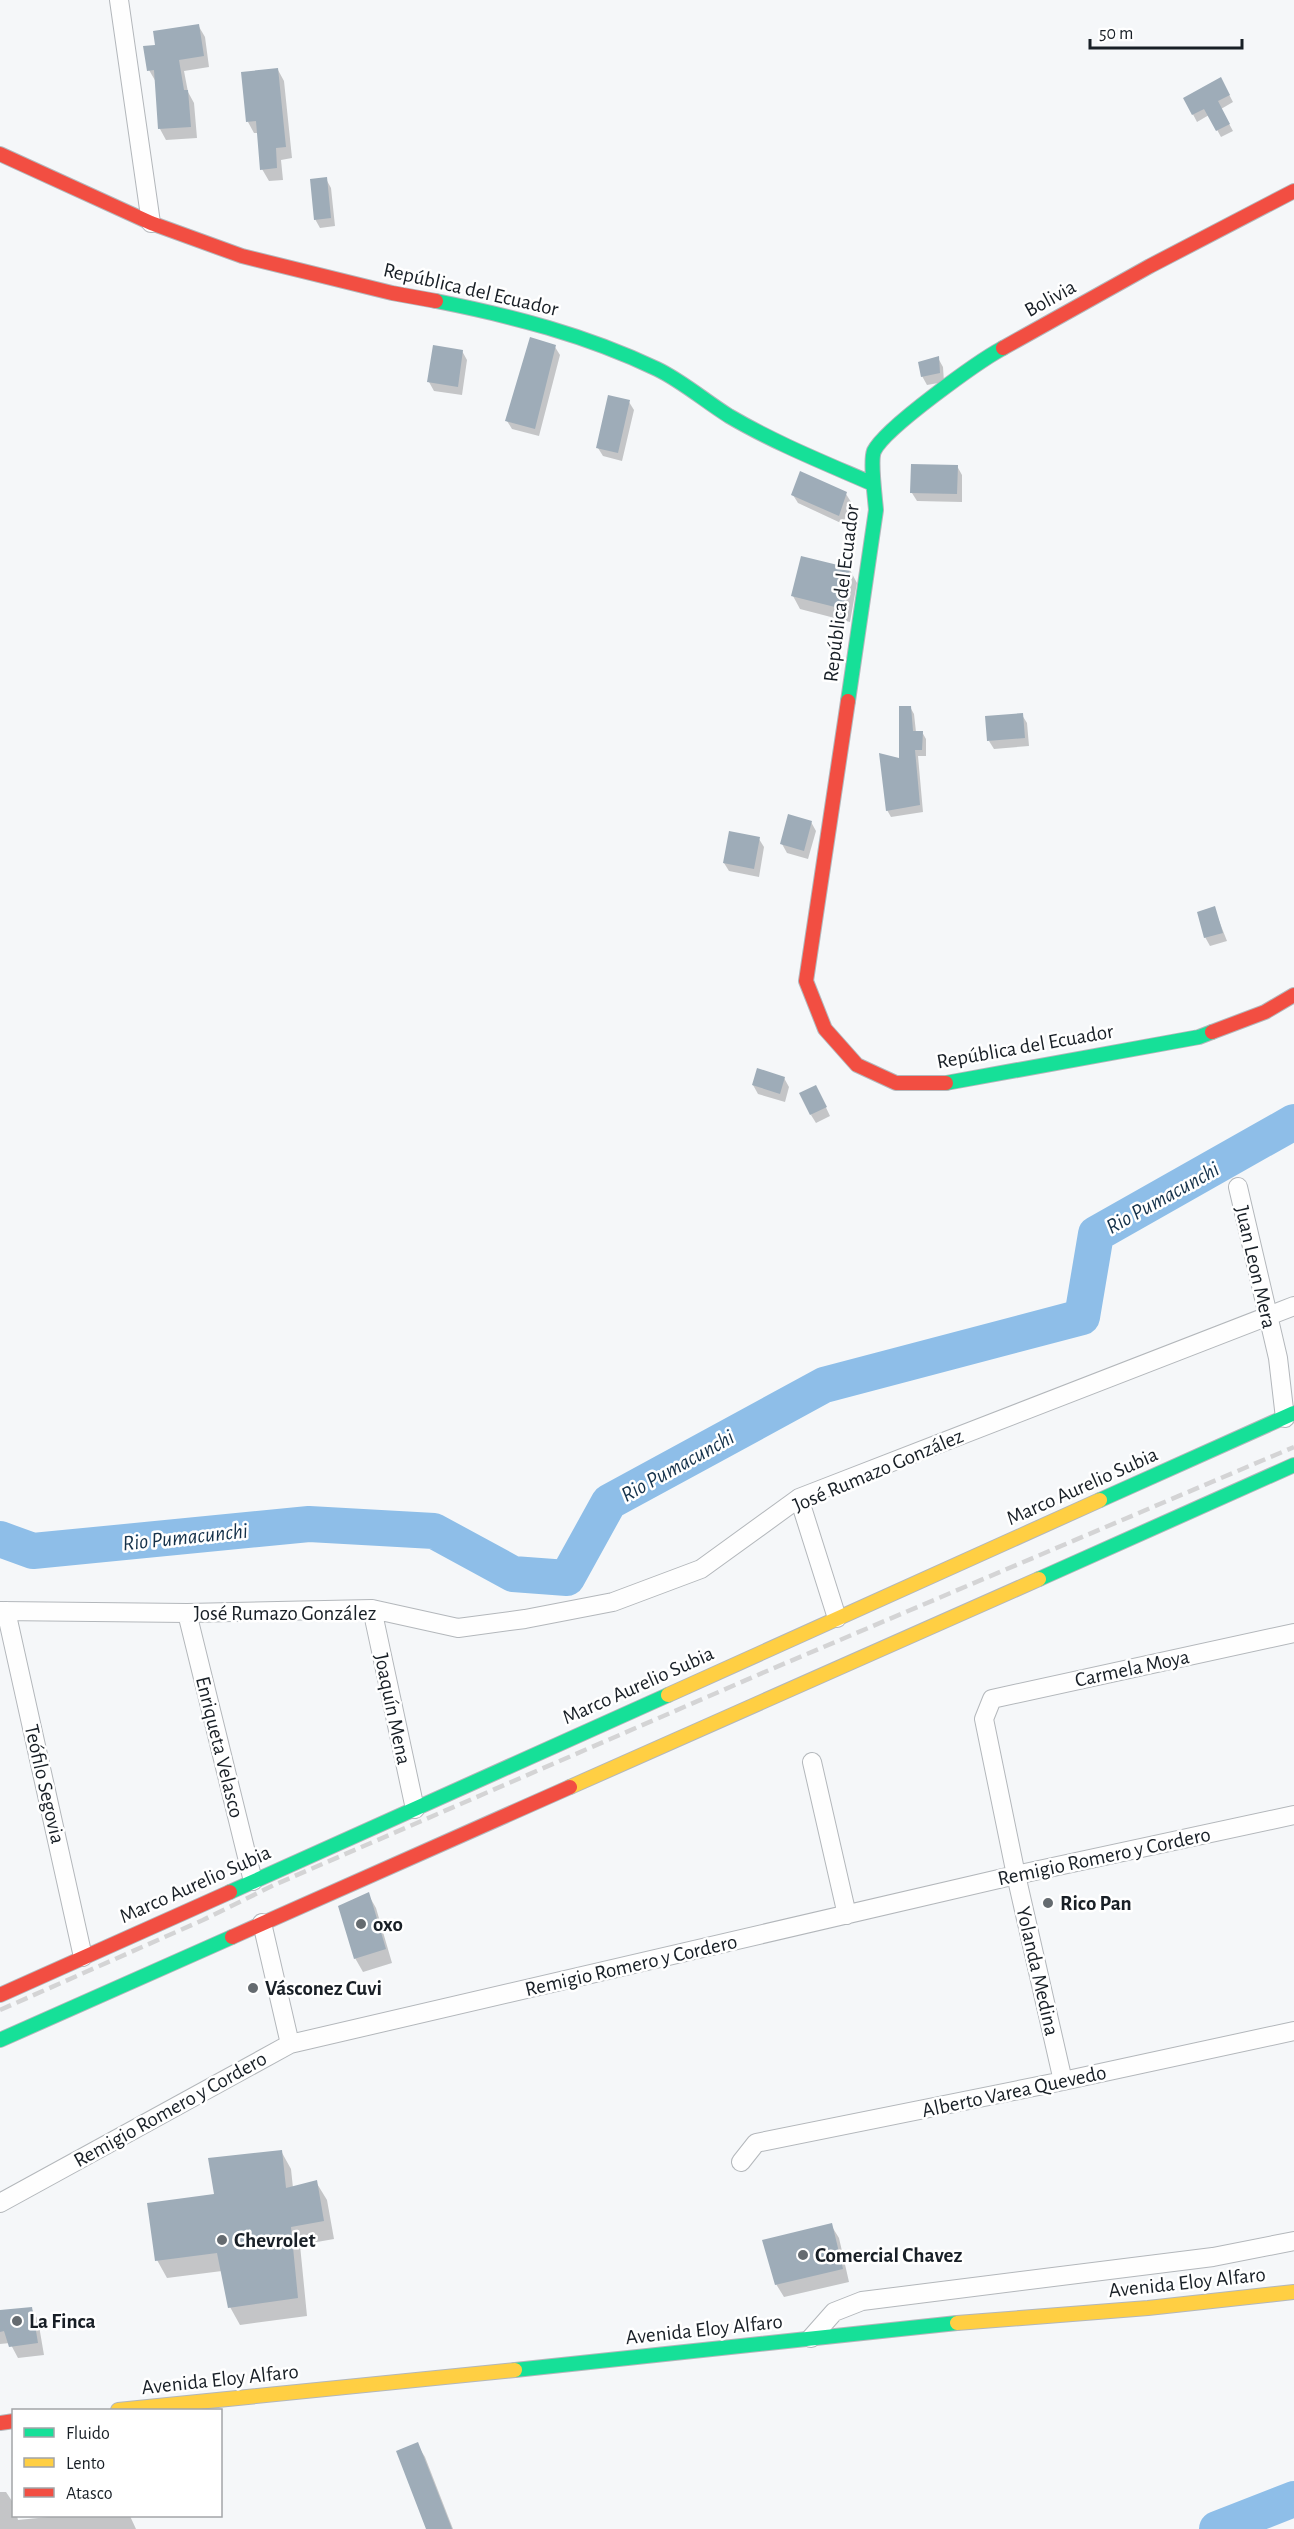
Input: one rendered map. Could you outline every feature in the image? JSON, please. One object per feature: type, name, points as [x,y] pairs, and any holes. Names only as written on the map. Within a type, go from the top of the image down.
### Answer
[{"type":"main road","name":"República del Ecuador","points":[[0,154],[151,223],[242,256],[392,293],[504,314],[587,339],[660,370],[730,416],[774,440],[873,484],[876,510],[807,981],[825,1029],[857,1065],[896,1083],[940,1084],[1199,1037],[1265,1012],[1294,995]]},
{"type":"main road","name":"Bolivia","points":[[873,484],[874,451],[895,427],[983,359],[1149,266],[1294,191]]},
{"type":"main road","name":"Marco Aurelio Subia","points":[[0,1995],[1289,1415]]},
{"type":"main road","points":[[0,2040],[1294,1465]]},
{"type":"main road","name":"Avenida Eloy Alfaro","points":[[128,2409],[935,2325],[1148,2308],[1294,2292]]},
{"type":"street","points":[[119,0],[151,223]]},
{"type":"street","name":"Juan Leon Mera","points":[[1238,1188],[1289,1415]]},
{"type":"street","name":"José Rumazo González","points":[[3,1611],[186,1613],[372,1609],[458,1628],[525,1619],[613,1602],[701,1569],[799,1498],[1294,1306]]},
{"type":"street","points":[[799,1498],[837,1618]]},
{"type":"street","name":"Joaquín Mena","points":[[372,1609],[415,1809]]},
{"type":"street","name":"Teófilo Segovia","points":[[3,1611],[83,1957]]},
{"type":"street","name":"Enriqueta Velasco","points":[[186,1613],[253,1881]]},
{"type":"street","name":"Carmela Moya","points":[[984,1719],[992,1699],[1294,1633]]},
{"type":"street","name":"Yolanda Medina","points":[[984,1719],[1016,1875],[1063,2081]]},
{"type":"street","points":[[812,1762],[847,1915]]},
{"type":"street","name":"Remigio Romero y Cordero","points":[[0,2202],[290,2044],[1016,1875],[1294,1815]]},
{"type":"street","points":[[262,1923],[290,2044]]},
{"type":"street","name":"Alberto Varea Quevedo","points":[[741,2162],[756,2143],[1063,2081],[1294,2031]]},
{"type":"street","points":[[811,2338],[834,2312],[862,2301],[1213,2257],[1294,2241]]},
{"type":"building","points":[[199,24],[204,56],[179,60],[184,90],[188,90],[191,127],[158,129],[154,70],[147,71],[143,46],[155,45],[153,31]]},
{"type":"building","points":[[278,68],[286,147],[276,148],[277,168],[260,170],[256,121],[246,122],[241,72]]},
{"type":"building","points":[[1221,77],[1230,95],[1218,101],[1230,124],[1216,131],[1204,109],[1192,115],[1183,98]]},
{"type":"building","points":[[327,177],[331,218],[314,220],[310,179]]},
{"type":"building","points":[[530,337],[556,345],[535,429],[505,421]]},
{"type":"building","points":[[433,345],[463,350],[458,387],[427,382]]},
{"type":"building","points":[[939,356],[940,373],[921,377],[918,362]]},
{"type":"building","points":[[608,395],[630,400],[618,453],[596,448]]},
{"type":"building","points":[[911,464],[958,465],[957,494],[910,493]]},
{"type":"building","points":[[800,471],[847,492],[839,516],[791,495]]},
{"type":"building","points":[[801,556],[850,568],[843,609],[791,596]]},
{"type":"building","points":[[899,706],[911,706],[913,731],[923,731],[922,750],[915,750],[920,805],[886,811],[879,753],[899,758]]},
{"type":"building","points":[[1023,713],[1025,738],[987,741],[985,716]]},
{"type":"building","points":[[788,814],[812,821],[804,851],[780,844]]},
{"type":"building","points":[[729,831],[760,837],[754,869],[723,863]]},
{"type":"building","points":[[1215,906],[1223,933],[1204,938],[1197,912]]},
{"type":"building","points":[[757,1068],[785,1077],[780,1094],[752,1085]]},
{"type":"building","points":[[816,1085],[827,1107],[810,1115],[799,1093]]},
{"type":"building","name":"oxo","points":[[369,1892],[386,1949],[354,1959],[338,1906]]},
{"type":"building","name":"Chevrolet","points":[[282,2150],[286,2188],[317,2180],[324,2221],[291,2227],[298,2298],[228,2308],[217,2253],[155,2261],[147,2203],[214,2194],[208,2158]]},
{"type":"building","name":"Comercial Chavez","points":[[832,2223],[843,2269],[775,2285],[762,2240]]},
{"type":"building","name":"La Finca","points":[[32,2307],[38,2343],[9,2347],[4,2331],[0,2332],[0,2310]]},
{"type":"building","points":[[418,2442],[452,2529],[426,2529],[396,2451]]},
{"type":"waterway","name":"Rio Pumacunchi","points":[[0,1539],[33,1551],[309,1524],[434,1531],[513,1574],[567,1578],[609,1502],[824,1385],[1082,1317],[1096,1234],[1294,1122]]},
{"type":"waterway","points":[[1217,2529],[1294,2499]]},
{"type":"railway","points":[[0,2010],[203,1920],[274,1885],[767,1671],[1294,1447]]},
{"type":"traffic: fast","points":[[436,301],[493,313],[576,336],[630,357],[666,374],[746,426],[873,484]]},
{"type":"traffic: fast","points":[[848,701],[876,510],[874,451],[895,427],[913,412],[974,366],[1003,348]]},
{"type":"traffic: fast","points":[[946,1083],[1199,1037],[1212,1032]]},
{"type":"traffic: fast","points":[[1100,1500],[1294,1413]]},
{"type":"traffic: fast","points":[[1039,1579],[1294,1465]]},
{"type":"traffic: fast","points":[[230,1892],[668,1695]]},
{"type":"traffic: fast","points":[[0,2040],[232,1937]]},
{"type":"traffic: fast","points":[[515,2370],[957,2323]]},
{"type":"traffic: slow","points":[[668,1695],[1100,1500]]},
{"type":"traffic: slow","points":[[570,1787],[1039,1579]]},
{"type":"traffic: slow","points":[[957,2323],[1148,2308],[1294,2292]]},
{"type":"traffic: slow","points":[[128,2409],[515,2370]]},
{"type":"traffic: jam","points":[[0,154],[151,223],[242,256],[392,293],[436,301]]},
{"type":"traffic: jam","points":[[1003,348],[1150,266],[1294,191]]},
{"type":"traffic: jam","points":[[848,701],[806,981],[825,1029],[857,1065],[896,1083],[946,1083]]},
{"type":"traffic: jam","points":[[1212,1032],[1265,1012],[1294,995]]},
{"type":"traffic: jam","points":[[232,1937],[570,1787]]},
{"type":"traffic: jam","points":[[0,1995],[230,1892]]},
{"type":"traffic: jam","points":[[0,2423],[12,2421]]},
{"type":"place","name":"Rico Pan","points":[[1048,1903]]},
{"type":"place","name":"oxo","points":[[361,1924]]},
{"type":"place","name":"Vásconez Cuvi","points":[[253,1988]]},
{"type":"place","name":"Chevrolet","points":[[222,2240]]},
{"type":"place","name":"Comercial Chavez","points":[[803,2255]]},
{"type":"place","name":"La Finca","points":[[17,2321]]}]
